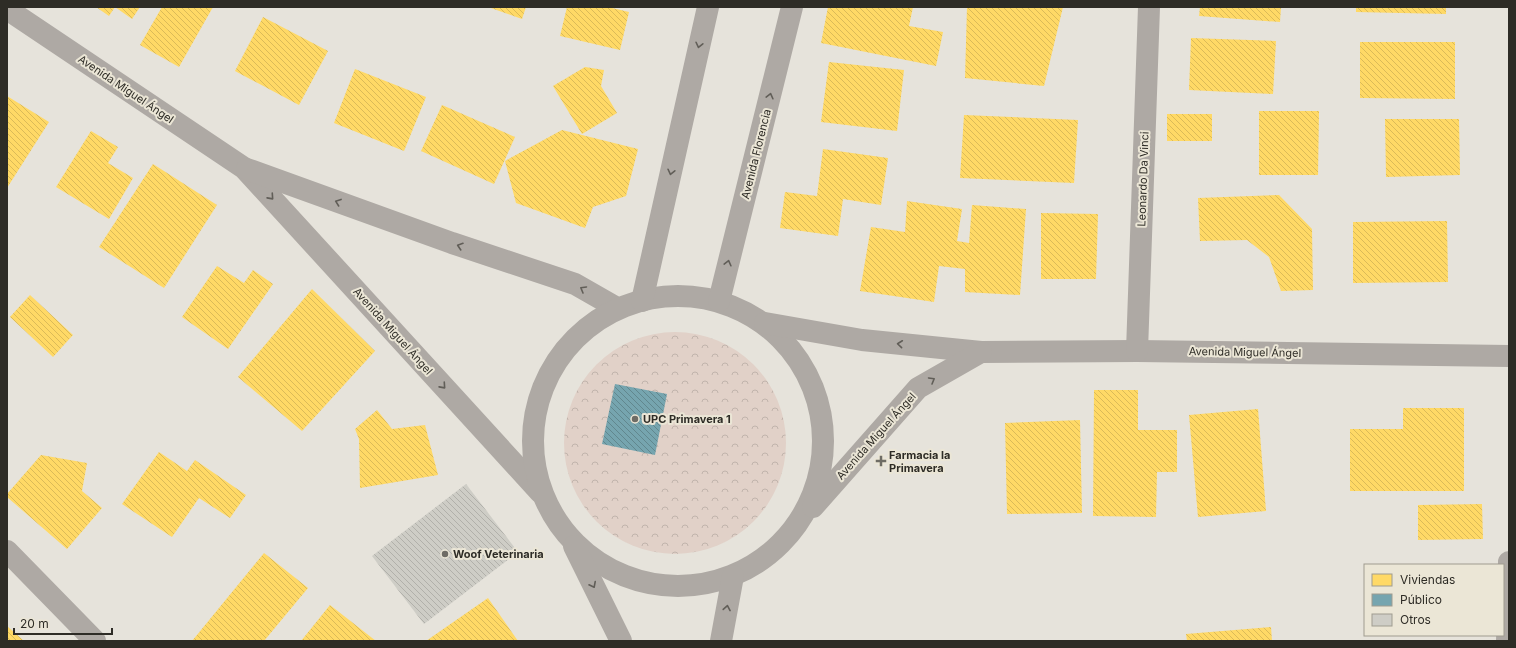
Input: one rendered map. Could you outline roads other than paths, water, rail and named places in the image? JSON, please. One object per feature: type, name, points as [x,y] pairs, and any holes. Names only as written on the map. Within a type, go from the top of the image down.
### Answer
[{"type":"street","points":[[642,301],[708,7]]},
{"type":"street","name":"Avenida Florencia","points":[[719,301],[792,7]]},
{"type":"street","name":"Leonardo Da Vinci","points":[[1137,351],[1149,7]]},
{"type":"street","name":"Avenida Miguel Ángel","points":[[7,9],[244,168],[541,493]]},
{"type":"street","name":"Avenida Miguel Ángel","points":[[244,168],[452,243],[575,284],[617,308]]},
{"type":"street","points":[[621,641],[570,538],[553,517],[541,493],[532,450],[536,407],[553,367],[580,332],[617,308],[671,295],[706,298],[745,310],[782,337],[806,369],[821,406],[825,445],[818,484],[801,520]]},
{"type":"street","name":"Avenida Miguel Ángel","points":[[764,323],[862,340],[981,352],[1137,351],[1509,356]]},
{"type":"street","name":"Avenida Miguel Ángel","points":[[570,538],[604,567],[645,583],[689,586],[733,576],[771,553],[918,388],[981,352]]},
{"type":"street","points":[[7,551],[95,641]]},
{"type":"street","points":[[1507,641],[1509,562]]},
{"type":"street","points":[[721,641],[733,576]]},
{"type":"place","name":"UPC Primavera 1","points":[[635,419]]},
{"type":"place","name":"Farmacia la Primavera","points":[[881,461]]},
{"type":"place","name":"Woof Veterinaria","points":[[445,554]]}]
